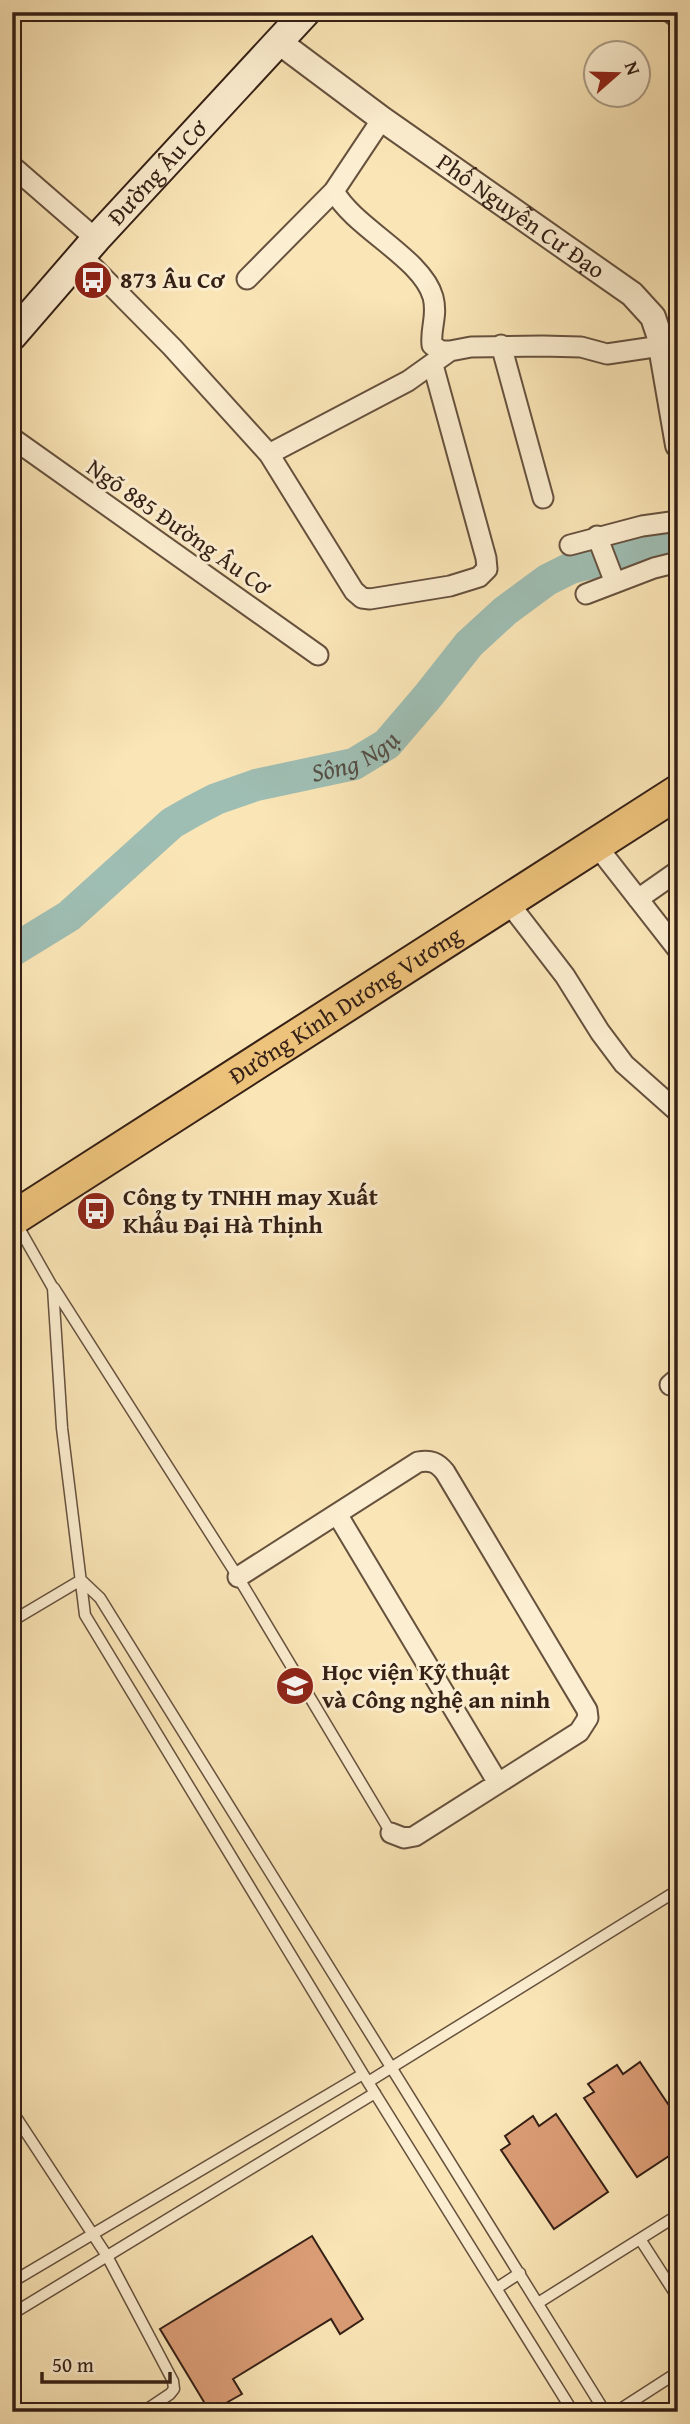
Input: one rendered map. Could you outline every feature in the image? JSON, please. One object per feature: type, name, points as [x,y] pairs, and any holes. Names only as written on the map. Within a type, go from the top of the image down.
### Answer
[{"type":"highway","name":"Đường Kinh Dương Vương","points":[[13,1218],[596,845],[676,799]]},
{"type":"main road","name":"Đường Âu Cơ","points":[[12,336],[89,247],[306,12]]},
{"type":"street","points":[[670,12],[678,18]]},
{"type":"street","name":"Phố Nguyễn Cư Đạo","points":[[279,42],[382,119],[632,294],[653,317],[669,346],[678,445]]},
{"type":"street","points":[[247,279],[334,191],[382,119]]},
{"type":"street","points":[[12,166],[89,247],[172,347],[269,454],[354,591],[362,598],[450,586],[479,577],[487,569],[433,365]]},
{"type":"street","points":[[334,191],[368,227],[418,272],[428,285],[436,314],[430,335],[432,345],[441,351],[501,345],[581,347],[607,354],[669,346]]},
{"type":"street","points":[[501,345],[543,498]]},
{"type":"street","points":[[269,454],[408,381],[450,351]]},
{"type":"street","name":"Ngõ 885 Đường Âu Cơ","points":[[12,438],[318,655]]},
{"type":"street","points":[[570,545],[642,526],[678,521]]},
{"type":"street","points":[[597,537],[615,582]]},
{"type":"street","points":[[586,594],[678,562]]},
{"type":"street","points":[[596,845],[678,950]]},
{"type":"street","points":[[638,899],[678,871]]},
{"type":"street","points":[[509,902],[565,976],[624,1065],[675,1106]]},
{"type":"street","points":[[238,1577],[418,1462],[429,1460],[439,1464],[559,1662],[587,1710],[588,1718],[579,1732],[415,1836],[404,1838],[391,1833]]},
{"type":"street","points":[[337,1514],[498,1783]]},
{"type":"lane","points":[[13,1218],[54,1288],[238,1577],[391,1833]]},
{"type":"lane","points":[[54,1288],[62,1428],[85,1615],[375,2093],[573,2412]]},
{"type":"lane","points":[[12,1621],[81,1580]]},
{"type":"lane","points":[[81,1580],[100,1598],[605,2412]]},
{"type":"lane","points":[[12,2282],[92,2233],[366,2078],[391,2068],[678,1891]]},
{"type":"lane","points":[[12,2314],[375,2093]]},
{"type":"lane","points":[[12,2111],[107,2256],[173,2381],[174,2389],[170,2394],[143,2412]]},
{"type":"lane","points":[[538,2303],[678,2215]]},
{"type":"lane","points":[[640,2239],[678,2298]]},
{"type":"lane","points":[[498,2288],[520,2273]]},
{"type":"lane","points":[[616,2412],[678,2372]]},
{"type":"building","points":[[640,2062],[678,2119],[678,2150],[637,2177],[584,2098],[594,2092],[588,2084],[617,2065],[623,2074]]},
{"type":"building","points":[[556,2114],[608,2192],[554,2229],[501,2150],[510,2144],[505,2136],[533,2116],[539,2126]]},
{"type":"building","points":[[312,2236],[363,2319],[340,2334],[331,2319],[233,2379],[242,2394],[210,2412],[160,2329]]},
{"type":"waterway","name":"Sông Ngụ","points":[[12,951],[69,916],[172,823],[193,811],[216,799],[256,785],[354,764],[387,744],[469,644],[505,611],[547,580],[571,568],[678,542]]},
{"type":"place","name":"873 Âu Cơ","points":[[93,280]]},
{"type":"place","name":"Công ty TNHH may Xuất Khẩu Đại Hà Thịnh","points":[[96,1211]]},
{"type":"place","name":"Học viện Kỹ thuật và Công nghệ an ninh","points":[[295,1686]]}]
